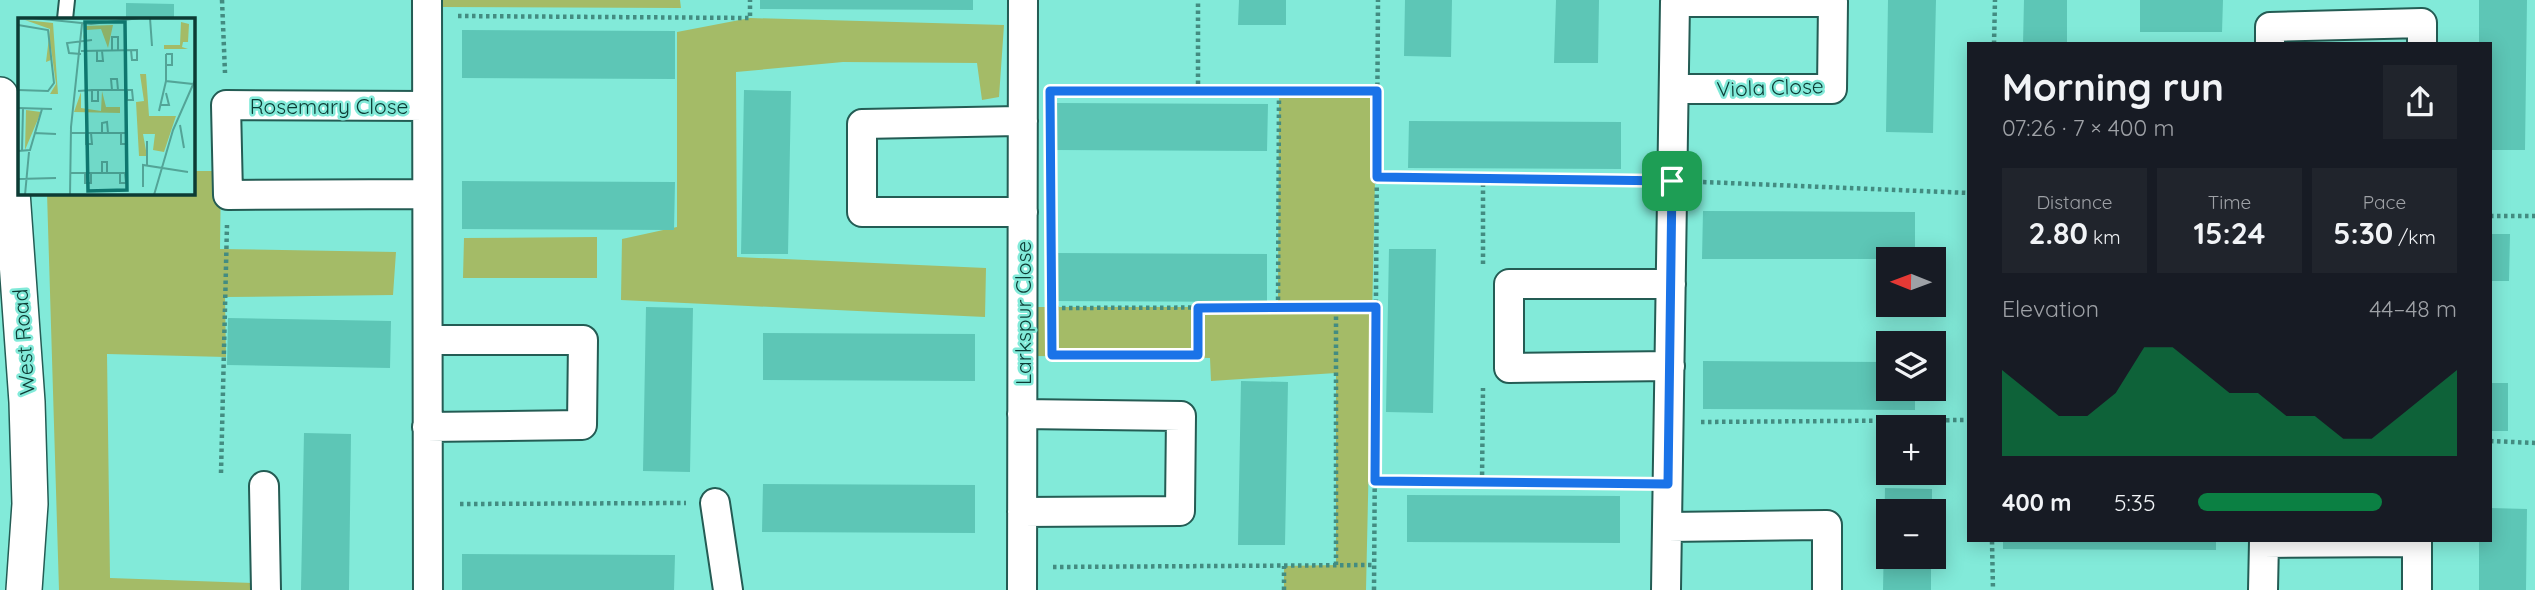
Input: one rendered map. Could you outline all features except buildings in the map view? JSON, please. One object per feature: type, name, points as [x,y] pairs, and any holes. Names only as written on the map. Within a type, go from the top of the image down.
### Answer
[{"type":"street","name":"Rosemary Close","points":[[427,0],[428,590]]},
{"type":"street","name":"Larkspur Close","points":[[1022,590],[1023,0]]},
{"type":"street","name":"Viola Close","points":[[1667,590],[1675,2],[1833,2],[1832,89],[1674,89]]},
{"type":"street","points":[[2270,42],[2270,26],[2422,23],[2422,42]]},
{"type":"street","name":"West Road","points":[[0,95],[3,134],[10,164],[17,335],[30,504],[24,590]]},
{"type":"street","name":"Rosemary Close","points":[[228,195],[226,105],[427,106]]},
{"type":"street","name":"Larkspur Close","points":[[1023,121],[862,124],[862,212],[1023,212]]},
{"type":"street","points":[[228,195],[427,194]]},
{"type":"street","points":[[1670,366],[1509,368],[1509,284],[1671,285]]},
{"type":"street","points":[[428,340],[583,340],[582,425],[428,426]]},
{"type":"street","name":"Larkspur Close","points":[[1022,414],[1181,416],[1180,511],[1022,512]]},
{"type":"street","points":[[264,486],[266,590]]},
{"type":"street","points":[[715,503],[728,590]]},
{"type":"street","points":[[1668,527],[1827,525],[1827,590]]},
{"type":"street","points":[[2263,590],[2264,542],[2417,542],[2417,590]]},
{"type":"lane","points":[[65,18],[66,0]]},
{"type":"lane","points":[[0,95],[18,92]]},
{"type":"path","points":[[222,0],[226,105]]},
{"type":"path","points":[[452,16],[750,18],[750,0]]},
{"type":"path","points":[[1198,0],[1198,91]]},
{"type":"path","points":[[1374,590],[1378,0]]},
{"type":"path","points":[[1994,42],[1995,0]]},
{"type":"path","points":[[1050,91],[1377,91]]},
{"type":"path","points":[[1278,307],[1279,91]]},
{"type":"path","points":[[1377,177],[1672,181],[1967,193]]},
{"type":"path","points":[[221,473],[228,195]]},
{"type":"path","points":[[2492,216],[2535,216]]},
{"type":"path","points":[[1336,307],[1336,565]]},
{"type":"path","points":[[1051,320],[1051,308],[1376,307]]},
{"type":"path","points":[[1052,343],[1052,355],[1198,355],[1198,308]]},
{"type":"path","points":[[1482,482],[1483,380]]},
{"type":"path","points":[[1669,422],[1967,420]]},
{"type":"path","points":[[2492,442],[2535,443]]},
{"type":"path","points":[[1375,481],[1668,484]]},
{"type":"path","points":[[428,504],[715,503]]},
{"type":"path","points":[[1992,542],[1993,590]]},
{"type":"path","points":[[1048,568],[1374,565]]},
{"type":"path","points":[[1284,566],[1284,590]]},
{"type":"green space","points":[[440,0],[680,0],[681,8],[441,7]]},
{"type":"green space","points":[[750,18],[1004,25],[999,97],[982,100],[977,63],[843,62],[736,72],[737,257],[986,268],[985,317],[621,300],[622,239],[677,227],[677,32]]},
{"type":"green space","points":[[1279,91],[1377,91],[1366,590],[1284,590],[1284,566],[1336,565],[1336,373],[1211,381],[1210,358],[1033,356],[1035,307],[1278,307]]},
{"type":"green space","points":[[194,171],[221,171],[220,249],[396,252],[393,295],[225,297],[226,357],[107,354],[110,578],[253,583],[254,590],[59,590],[47,194],[194,194]]},
{"type":"green space","points":[[597,237],[597,278],[463,278],[464,238]]},
{"type":"route","points":[[1050,91],[1377,91],[1377,177],[1672,181],[1668,484],[1375,481],[1376,307],[1198,308],[1198,355],[1052,355],[1050,91]]}]
